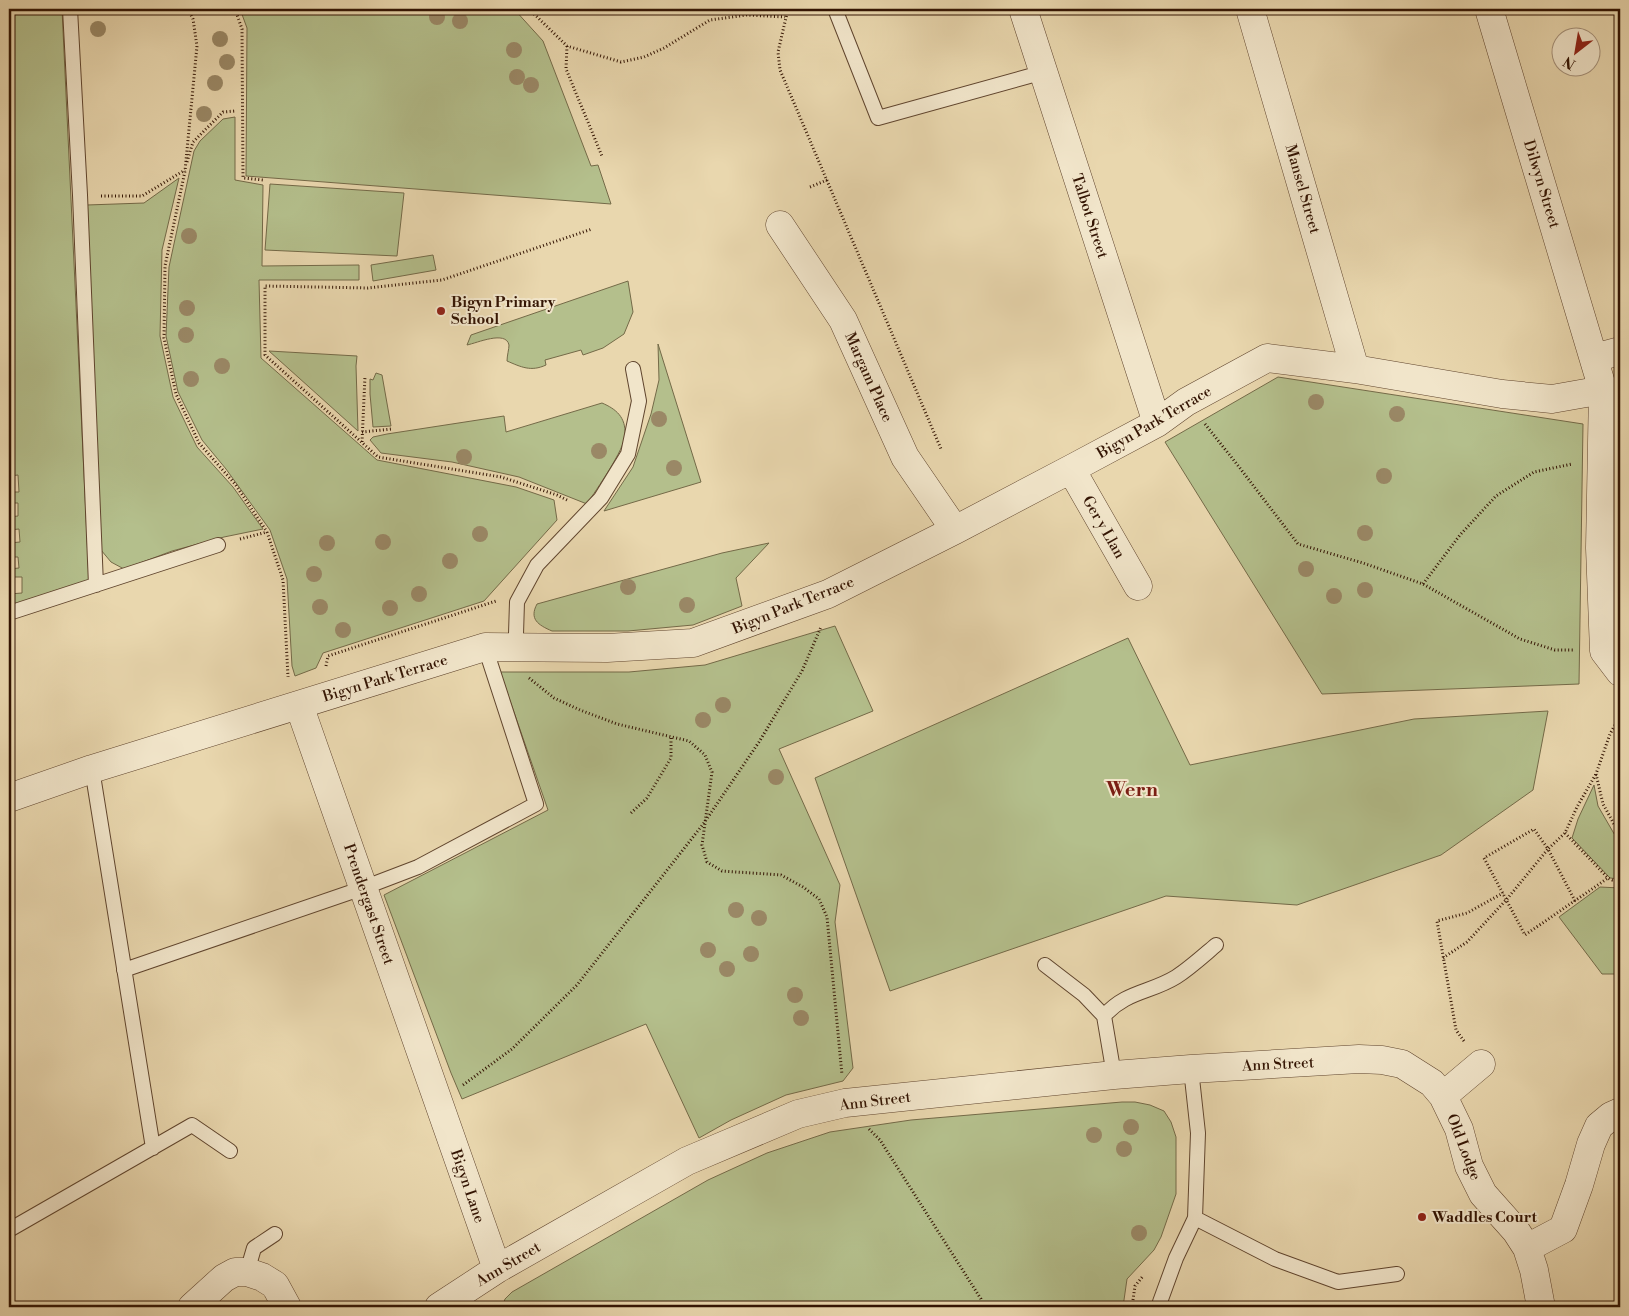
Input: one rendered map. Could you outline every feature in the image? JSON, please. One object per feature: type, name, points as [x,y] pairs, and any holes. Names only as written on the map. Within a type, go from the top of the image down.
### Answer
[{"type":"street","name":"Talbot Street","points":[[1023,9],[1156,423]]},
{"type":"street","name":"Mansel Street","points":[[1250,9],[1355,368]]},
{"type":"street","name":"Dilwyn Street","points":[[1489,9],[1603,390],[1600,548],[1604,651],[1620,672]]},
{"type":"street","name":"Margam Place","points":[[780,225],[844,320],[905,457],[955,530]]},
{"type":"street","points":[[1594,358],[1620,351]]},
{"type":"street","name":"Bigyn Park Terrace","points":[[9,798],[92,769],[485,647],[607,648],[693,643],[828,594],[1071,469],[1156,423],[1186,402],[1267,358],[1355,368],[1502,394],[1552,399],[1603,390]]},
{"type":"street","name":"Ger y Llan","points":[[1071,469],[1138,586]]},
{"type":"street","name":"Prendergast Street","points":[[299,705],[439,1103]]},
{"type":"street","name":"Ann Street","points":[[439,1307],[470,1299],[497,1269],[687,1161],[798,1114],[845,1103],[1114,1075],[1359,1059]]},
{"type":"street","name":"Old Lodge","points":[[1359,1059],[1382,1060],[1402,1064],[1432,1083],[1443,1096],[1459,1129],[1468,1166],[1483,1194],[1516,1231],[1527,1248],[1534,1270],[1541,1307]]},
{"type":"street","points":[[1443,1096],[1481,1064]]},
{"type":"street","name":"Bigyn Lane","points":[[439,1103],[497,1269]]},
{"type":"street","points":[[1527,1248],[1563,1229],[1595,1135],[1605,1121],[1620,1112]]},
{"type":"street","points":[[192,1307],[224,1278],[235,1272],[247,1272],[262,1277],[275,1285],[287,1307]]},
{"type":"lane","points":[[70,9],[80,196],[96,585]]},
{"type":"lane","points":[[835,9],[878,118],[1044,72]]},
{"type":"lane","points":[[518,648],[516,634],[517,602],[536,565],[601,498],[628,454],[639,401],[633,369]]},
{"type":"lane","points":[[9,613],[218,545]]},
{"type":"lane","points":[[124,970],[363,888],[418,867],[536,804],[485,647]]},
{"type":"lane","points":[[92,769],[153,1148]]},
{"type":"lane","points":[[1104,1016],[1114,1005],[1128,996],[1176,977],[1216,945]]},
{"type":"lane","points":[[1045,965],[1084,994],[1104,1016],[1114,1075]]},
{"type":"lane","points":[[1161,1307],[1160,1302],[1176,1258],[1194,1218],[1198,1133],[1191,1069]]},
{"type":"lane","points":[[9,1230],[192,1125],[230,1151]]},
{"type":"lane","points":[[1194,1218],[1275,1259],[1338,1282],[1396,1274]]},
{"type":"lane","points":[[247,1272],[254,1248],[275,1234]]},
{"type":"path","points":[[188,9],[193,19],[197,46],[184,171],[165,266],[164,338],[176,394],[198,443],[235,484],[267,532],[283,580],[289,684],[299,705]]},
{"type":"path","points":[[235,9],[242,29],[243,178],[263,180]]},
{"type":"path","points":[[529,9],[567,46],[621,62],[644,57],[664,48],[710,20],[747,15],[785,17]]},
{"type":"path","points":[[788,9],[778,52],[780,70],[941,449]]},
{"type":"path","points":[[567,46],[566,69],[602,156]]},
{"type":"path","points":[[80,196],[142,196],[184,171],[193,142],[223,112],[235,111]]},
{"type":"path","points":[[810,187],[827,180]]},
{"type":"path","points":[[572,502],[557,495],[502,477],[378,457],[265,355],[265,286],[368,288],[442,280],[592,229]]},
{"type":"path","points":[[362,442],[365,376]]},
{"type":"path","points":[[1186,402],[1298,544],[1363,563],[1422,584],[1520,640],[1555,650],[1580,650]]},
{"type":"path","points":[[362,432],[392,429]]},
{"type":"path","points":[[1422,584],[1460,535],[1496,496],[1534,472],[1579,462]]},
{"type":"path","points":[[218,545],[267,532]]},
{"type":"path","points":[[324,671],[328,656],[497,600]]},
{"type":"path","points":[[439,1103],[512,1049],[577,985],[704,823],[759,742],[802,671],[821,626]]},
{"type":"path","points":[[518,648],[523,673],[554,698],[617,724],[690,742],[705,755],[712,772],[702,845],[706,862],[722,872],[781,874],[803,887],[818,899],[827,917],[843,1084]]},
{"type":"path","points":[[1444,958],[1467,942],[1548,849],[1565,833],[1596,774],[1610,734],[1620,716]]},
{"type":"path","points":[[631,813],[647,798],[671,758],[671,736]]},
{"type":"path","points":[[1596,774],[1603,804],[1620,835]]},
{"type":"path","points":[[1575,901],[1548,849],[1534,829],[1484,858],[1525,935],[1575,901],[1608,878]]},
{"type":"path","points":[[1565,833],[1608,878],[1620,880]]},
{"type":"path","points":[[1481,1064],[1456,1030],[1437,921],[1467,913],[1503,893]]},
{"type":"path","points":[[863,1123],[880,1140],[981,1299],[983,1307]]},
{"type":"green space","points":[[9,9],[62,9],[89,580],[9,607],[9,594],[22,593],[22,577],[9,577],[9,569],[19,568],[18,557],[9,557],[9,543],[20,542],[19,529],[9,530],[9,517],[18,516],[18,503],[9,503],[9,492],[19,492],[18,475],[9,476],[9,467],[13,467],[13,459],[9,459],[9,442],[14,442],[13,427],[9,427],[9,416],[13,416],[12,405],[9,405],[9,390],[11,390],[9,375]]},
{"type":"green space","points":[[240,9],[514,9],[543,41],[591,166],[598,165],[611,204],[246,176],[247,28]]},
{"type":"green space","points":[[235,117],[235,180],[263,185],[262,266],[359,265],[359,280],[259,280],[261,358],[377,460],[516,487],[554,500],[557,520],[484,601],[323,653],[316,668],[295,676],[292,666],[287,579],[270,530],[226,469],[202,440],[178,392],[166,336],[169,267],[194,151],[200,141],[223,119]]},
{"type":"green space","points":[[179,178],[162,250],[160,336],[173,397],[197,447],[233,487],[263,529],[172,551],[124,569],[111,562],[101,550],[87,205],[144,203]]},
{"type":"green space","points":[[270,184],[404,193],[397,256],[265,250]]},
{"type":"green space","points":[[433,255],[436,270],[373,281],[371,265]]},
{"type":"green space","points":[[628,281],[633,312],[624,334],[603,348],[583,355],[581,350],[545,360],[546,365],[531,368],[522,367],[507,361],[509,345],[503,338],[467,345],[471,335]]},
{"type":"green space","points":[[658,344],[701,482],[604,511],[633,467],[651,414],[659,380]]},
{"type":"green space","points":[[269,351],[357,356],[358,431]]},
{"type":"green space","points":[[376,373],[382,375],[391,426],[373,427],[370,379],[373,380]]},
{"type":"green space","points":[[1278,377],[1583,424],[1579,684],[1322,694],[1165,442]]},
{"type":"green space","points":[[602,403],[619,414],[624,423],[625,435],[620,450],[587,504],[519,477],[452,462],[381,453],[370,440],[373,437],[387,434],[504,416],[506,432]]},
{"type":"green space","points":[[769,543],[736,578],[742,606],[693,625],[628,631],[552,631],[539,624],[535,618],[534,614],[537,604],[722,553]]},
{"type":"green space","points":[[835,626],[873,711],[779,749],[840,885],[835,922],[853,1068],[843,1081],[786,1095],[731,1120],[699,1138],[646,1024],[462,1099],[384,895],[548,810],[500,672],[629,672],[705,665]]},
{"type":"green space","points":[[1128,638],[1190,765],[1414,719],[1548,711],[1533,790],[1441,855],[1297,905],[1166,896],[890,991],[815,778]]},
{"type":"green space","points":[[1594,785],[1598,806],[1620,844],[1620,879],[1610,878],[1572,838],[1578,819]]},
{"type":"green space","points":[[1600,887],[1620,888],[1620,974],[1602,974],[1559,917]]},
{"type":"green space","points":[[1122,1102],[1150,1105],[1164,1111],[1171,1122],[1176,1137],[1176,1194],[1161,1237],[1154,1250],[1127,1279],[1123,1307],[502,1307],[505,1299],[512,1292],[708,1180],[767,1153],[830,1132],[911,1120]]},
{"type":"place","name":"Bigyn Primary School","points":[[441,311]]},
{"type":"place","name":"Waddles Court","points":[[1422,1217]]},
{"type":"district","name":"Wern","points":[[1132,789]]}]
